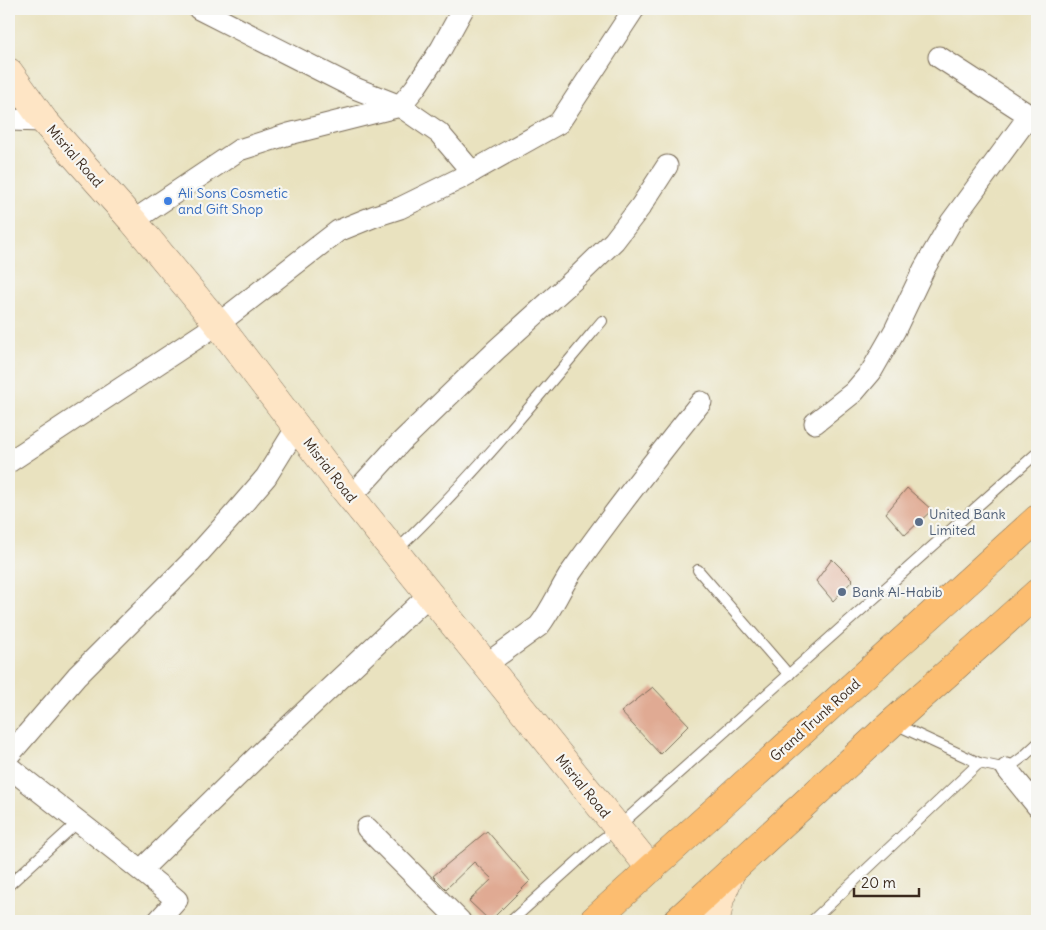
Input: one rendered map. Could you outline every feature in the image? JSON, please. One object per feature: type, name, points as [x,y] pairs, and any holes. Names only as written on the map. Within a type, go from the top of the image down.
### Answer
[{"type":"highway","name":"Grand Trunk Road","points":[[593,921],[1037,520]]},
{"type":"highway","points":[[677,921],[1037,592]]},
{"type":"main road","name":"Misrial Road","points":[[9,72],[44,121],[133,221],[218,324],[351,497],[651,869]]},
{"type":"main road","points":[[716,921],[720,899],[732,870]]},
{"type":"street","points":[[199,9],[357,89],[400,106],[439,133],[472,172]]},
{"type":"street","points":[[133,221],[239,150],[290,134],[400,106],[426,73],[463,9]]},
{"type":"street","points":[[9,462],[218,324],[338,231],[400,208],[472,172],[559,123],[634,9]]},
{"type":"street","points":[[815,423],[854,392],[871,372],[895,330],[924,269],[951,222],[1033,120],[1024,112],[939,57]]},
{"type":"street","points":[[9,120],[44,121]]},
{"type":"street","points":[[351,497],[408,436],[496,350],[614,241],[641,206],[667,166]]},
{"type":"street","points":[[485,665],[539,626],[546,618],[568,577],[581,558],[701,402]]},
{"type":"street","points":[[9,755],[77,676],[191,562],[266,478],[297,427]]},
{"type":"street","points":[[141,870],[265,749],[429,595]]},
{"type":"street","points":[[9,767],[177,900],[158,921]]},
{"type":"street","points":[[1007,769],[1037,806]]},
{"type":"street","points":[[367,828],[460,921]]},
{"type":"lane","points":[[395,552],[425,524],[490,452],[602,321]]},
{"type":"lane","points":[[510,921],[617,828],[1037,453]]},
{"type":"lane","points":[[698,570],[789,675]]},
{"type":"lane","points":[[892,723],[979,763],[1007,769],[1037,744]]},
{"type":"lane","points":[[812,921],[979,763]]},
{"type":"lane","points":[[9,885],[78,822]]},
{"type":"building","points":[[907,488],[932,510],[905,535],[886,513]]},
{"type":"building","points":[[832,559],[853,580],[833,601],[816,581]]},
{"type":"building","points":[[653,687],[689,725],[660,754],[621,712]]},
{"type":"building","points":[[487,831],[530,881],[490,921],[469,901],[492,879],[474,862],[446,889],[433,876]]},
{"type":"place","name":"Ali Sons Cosmetic and Gift Shop","points":[[168,201]]},
{"type":"place","name":"United Bank Limited","points":[[919,522]]},
{"type":"place","name":"Bank Al-Habib","points":[[842,592]]}]
